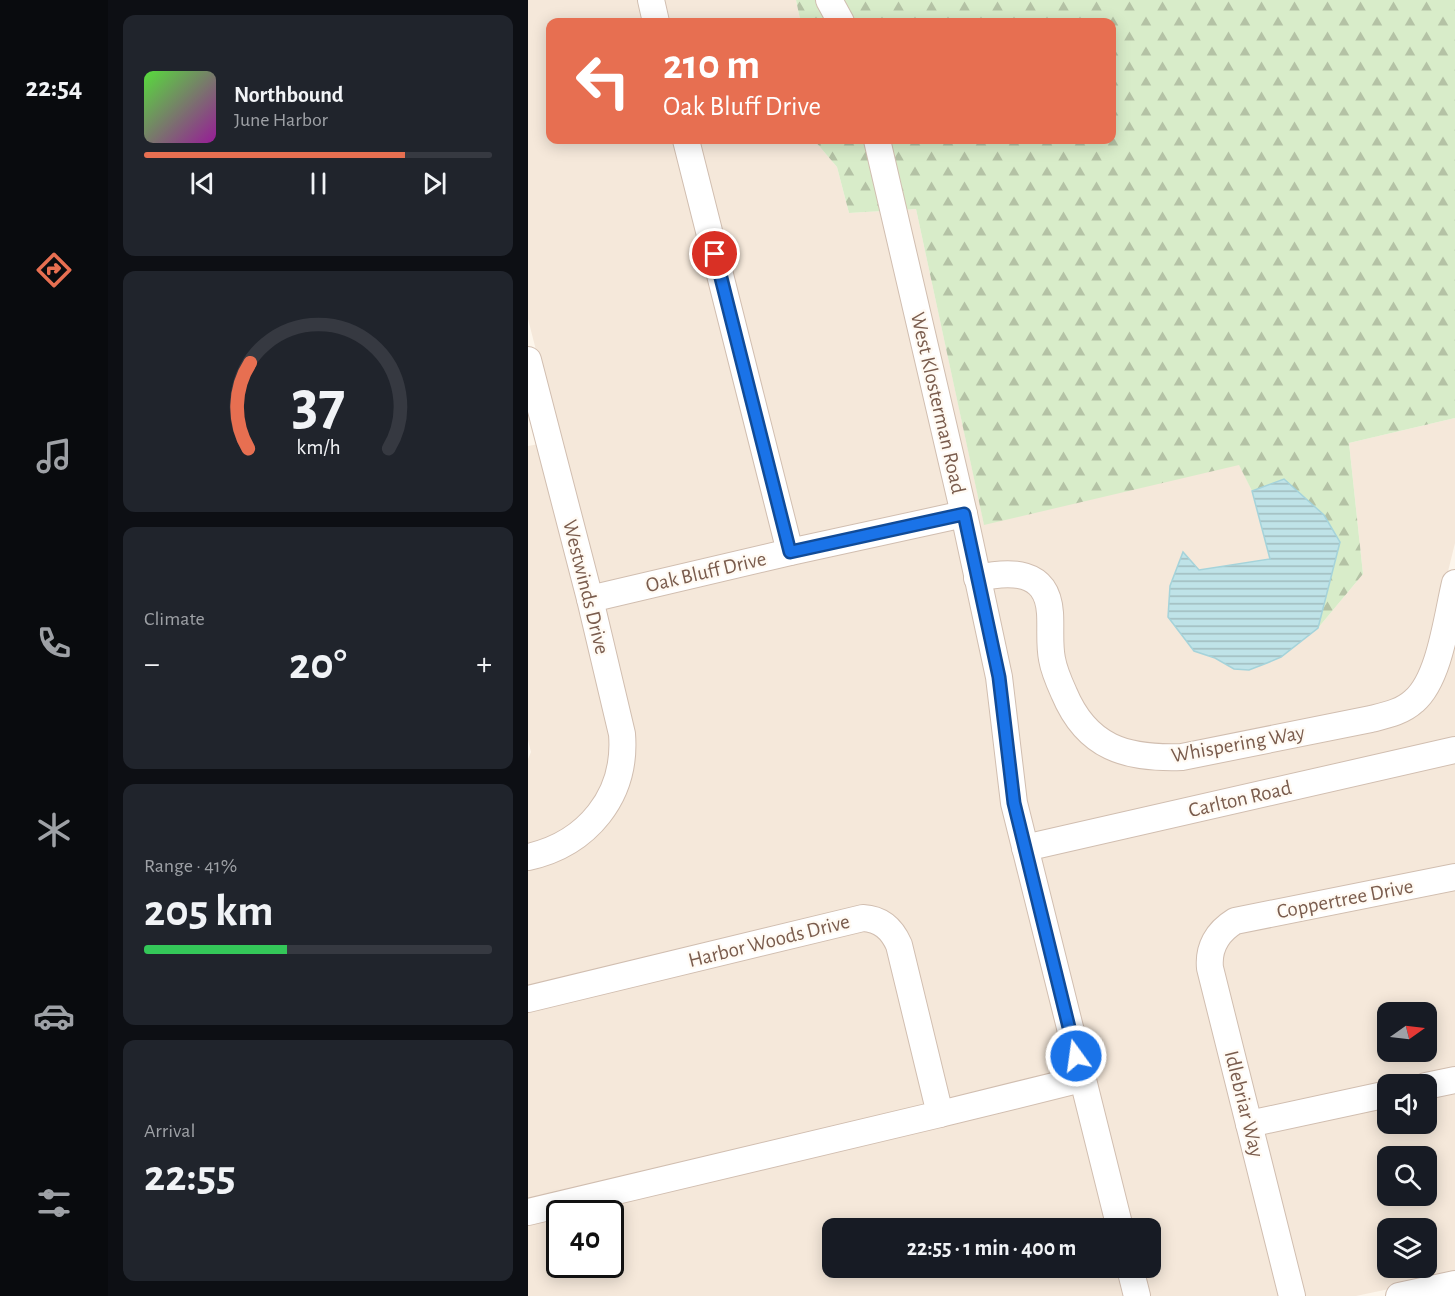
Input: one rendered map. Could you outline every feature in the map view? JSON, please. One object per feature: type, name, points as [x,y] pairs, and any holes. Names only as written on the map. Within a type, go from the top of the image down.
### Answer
[{"type":"street","points":[[651,0],[655,18]]},
{"type":"street","points":[[829,0],[839,18]]},
{"type":"street","points":[[687,144],[790,552]]},
{"type":"street","name":"West Klosterman Road","points":[[878,144],[964,514],[999,677],[1012,793],[1117,1218]]},
{"type":"street","name":"Westwinds Drive","points":[[528,360],[537,435],[590,599],[622,734],[623,750],[615,785],[600,813],[565,844],[547,853],[528,857]]},
{"type":"street","name":"Oak Bluff Drive","points":[[590,599],[964,514]]},
{"type":"street","name":"Whispering Way","points":[[977,578],[997,574],[1019,574],[1029,577],[1042,589],[1048,600],[1050,611],[1050,650],[1056,674],[1070,708],[1086,730],[1111,747],[1137,754],[1168,758],[1371,719],[1402,709],[1415,701],[1432,676],[1455,583]]},
{"type":"street","name":"Carlton Road","points":[[1025,848],[1455,750]]},
{"type":"street","name":"Coppertree Drive","points":[[1235,921],[1455,877]]},
{"type":"street","name":"Harbor Woods Drive","points":[[528,999],[863,918],[874,919],[894,933],[899,945],[940,1114]]},
{"type":"street","name":"Idlebriar Way","points":[[1235,921],[1215,939],[1209,958],[1292,1296]]},
{"type":"street","points":[[528,1212],[1082,1079]]},
{"type":"street","points":[[1437,1084],[1455,1080]]},
{"type":"street","points":[[1249,1124],[1377,1096]]},
{"type":"street","points":[[1132,1278],[1137,1296]]},
{"type":"street","points":[[1399,1296],[1455,1284]]},
{"type":"shaded area","points":[[528,0],[640,0],[645,18],[546,18],[546,144],[677,144],[778,545],[597,588],[528,319]]},
{"type":"shaded area","points":[[661,0],[796,0],[800,18],[666,18]]},
{"type":"shaded area","points":[[697,144],[817,144],[837,167],[849,213],[883,211],[952,508],[798,541]]},
{"type":"shaded area","points":[[916,209],[984,524],[1239,464],[1252,491],[1270,559],[1199,570],[1184,553],[1194,651],[1215,658],[1234,669],[1249,670],[1281,657],[1318,628],[1363,574],[1349,443],[1455,418],[1455,543],[1423,673],[1397,702],[1182,748],[1124,741],[1093,724],[1065,671],[1060,610],[985,567],[903,210]]},
{"type":"shaded area","points":[[539,444],[580,602],[613,750],[602,792],[568,831],[528,848],[528,759],[531,752],[528,740],[528,446]]},
{"type":"shaded area","points":[[955,525],[1070,1073],[948,1103],[889,916],[528,990],[528,867],[621,797],[602,606]]},
{"type":"shaded area","points":[[989,585],[1023,585],[1038,603],[1041,652],[1126,761],[1394,723],[1455,625],[1455,741],[1033,837],[1024,801]]},
{"type":"shaded area","points":[[1455,759],[1455,868],[1212,928],[1281,1296],[1148,1296],[1144,1278],[1161,1278],[1161,1218],[1128,1218],[1037,854]]},
{"type":"shaded area","points":[[1455,886],[1455,1071],[1437,1075],[1377,1074],[1377,1088],[1257,1113],[1220,967],[1221,949],[1234,933]]},
{"type":"shaded area","points":[[863,927],[885,939],[928,1107],[528,1203],[528,1008]]},
{"type":"shaded area","points":[[1455,1089],[1455,1275],[1356,1296],[1302,1296],[1261,1130],[1377,1106],[1377,1134],[1437,1134],[1437,1093]]},
{"type":"shaded area","points":[[1074,1090],[1107,1218],[822,1218],[822,1278],[1122,1278],[1127,1296],[528,1296],[528,1222],[546,1217],[546,1278],[624,1278],[624,1200],[615,1200]]},
{"type":"green space","points":[[796,0],[818,0],[827,18],[800,18]]},
{"type":"green space","points":[[840,0],[1455,0],[1455,418],[1349,443],[1363,574],[1318,628],[1340,542],[1284,479],[1252,491],[1239,465],[984,525],[916,209],[903,210],[888,144],[1116,144],[1116,18],[850,18]]},
{"type":"green space","points":[[817,144],[867,144],[883,211],[849,213],[837,167]]},
{"type":"water","points":[[1284,479],[1324,515],[1340,542],[1318,628],[1281,657],[1249,670],[1234,669],[1215,658],[1194,651],[1168,617],[1170,586],[1183,552],[1199,570],[1270,559],[1252,491]]},
{"type":"route","points":[[715,254],[790,552],[964,514],[999,677],[1014,803],[1076,1056]]}]
